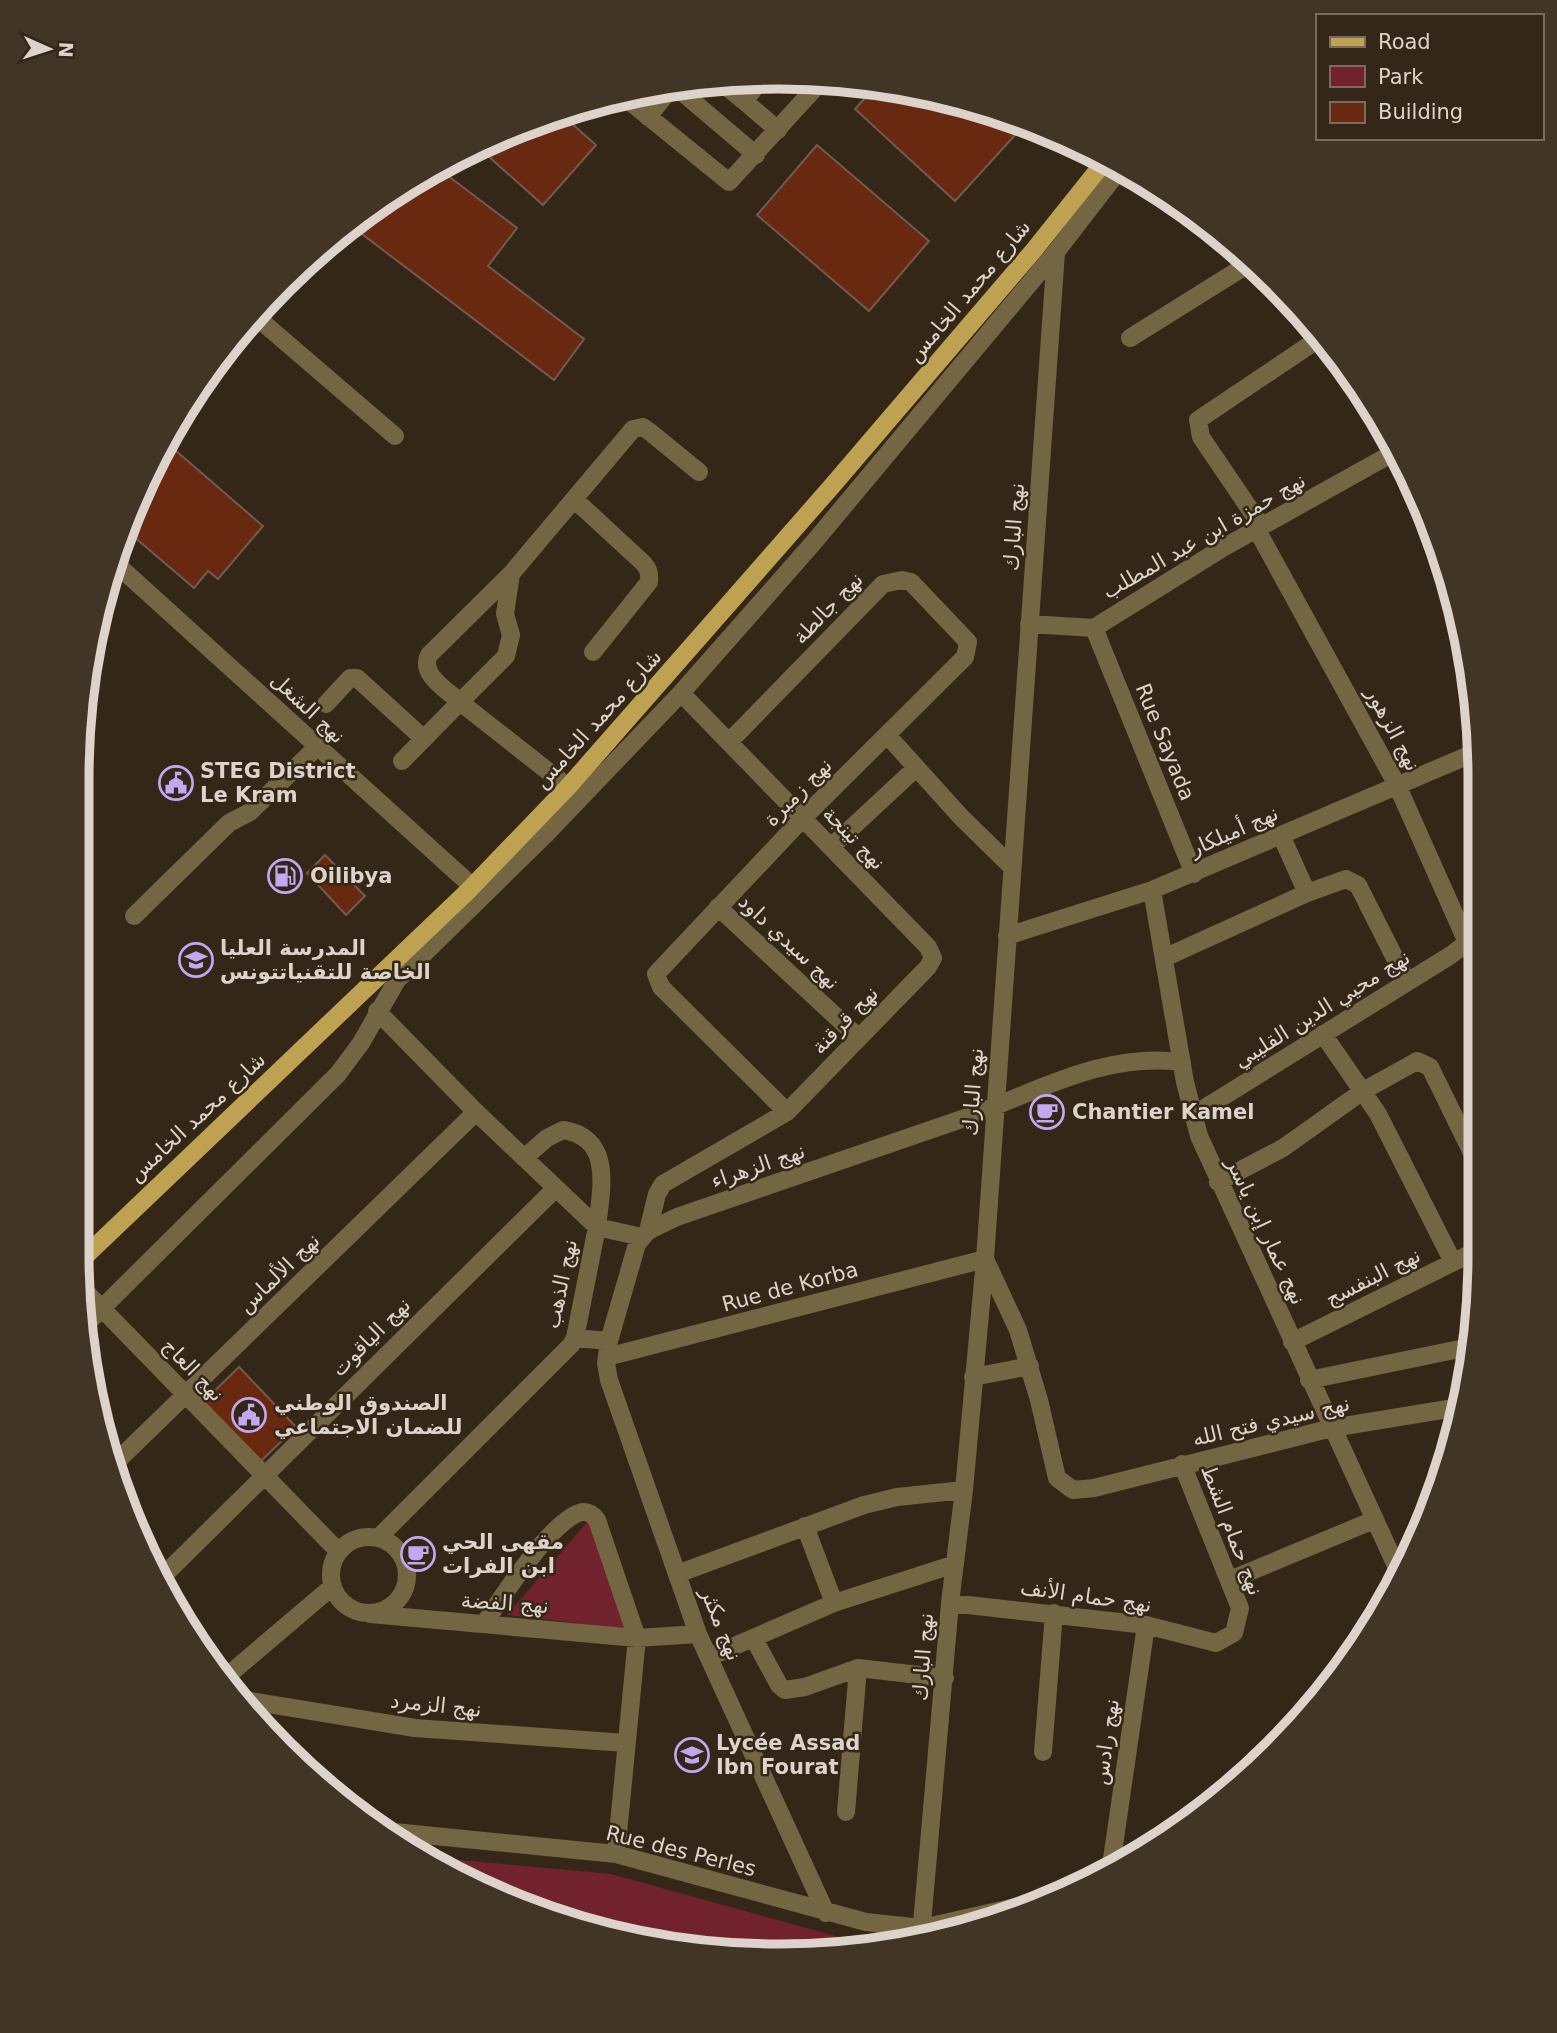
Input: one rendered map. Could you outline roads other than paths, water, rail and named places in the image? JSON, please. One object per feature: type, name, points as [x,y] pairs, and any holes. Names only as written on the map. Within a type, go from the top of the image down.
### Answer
[{"type":"main road","name":"شارع محمد الخامس","points":[[89,1253],[473,887],[568,787],[824,496],[1034,250],[1099,169]]},
{"type":"street","points":[[744,101],[753,90]]},
{"type":"street","points":[[633,105],[729,182],[756,155],[810,90]]},
{"type":"street","points":[[732,91],[778,130]]},
{"type":"street","points":[[684,96],[756,155]]},
{"type":"street","points":[[648,117],[664,99]]},
{"type":"street","points":[[93,1318],[338,1074],[361,1043],[377,1011],[401,976],[546,834],[681,693],[814,542],[1056,251],[1114,177]]},
{"type":"street","name":"نهج البارك","points":[[922,1929],[950,1603],[964,1490],[985,1259],[1056,251]]},
{"type":"street","points":[[1129,338],[1241,268]]},
{"type":"street","points":[[262,322],[395,436]]},
{"type":"street","name":"نهج الزهور","points":[[1312,343],[1198,420],[1201,437],[1259,528],[1397,785],[1468,937]]},
{"type":"street","points":[[568,787],[460,702],[426,671],[425,663],[429,655],[511,574],[633,429],[643,427],[699,472]]},
{"type":"street","name":"نهج حمزة ابن عبد المطلب","points":[[1030,624],[1094,628],[1259,528],[1387,457]]},
{"type":"street","points":[[575,500],[648,568],[650,576],[649,582],[593,652]]},
{"type":"street","name":"نهج الشغل","points":[[122,569],[473,887]]},
{"type":"street","points":[[402,761],[506,656],[511,635],[505,614],[511,574]]},
{"type":"street","name":"نهج جالطة","points":[[730,741],[883,584],[902,580],[911,582],[967,638]]},
{"type":"street","name":"Rue Sayada","points":[[1094,628],[1194,874]]},
{"type":"street","name":"نهج زمبرة","points":[[787,1112],[661,987],[656,978],[658,971],[803,818],[965,657],[969,648],[967,638]]},
{"type":"street","points":[[326,704],[350,678],[357,678],[424,739]]},
{"type":"street","name":"نهج تينجة","points":[[681,693],[928,947],[933,958]]},
{"type":"street","points":[[887,735],[1012,867]]},
{"type":"street","points":[[134,916],[229,823],[250,812],[317,747]]},
{"type":"street","name":"نهج أميلكار","points":[[1007,936],[1194,874],[1467,756]]},
{"type":"street","points":[[831,848],[916,768]]},
{"type":"street","points":[[1281,835],[1307,893]]},
{"type":"street","points":[[1164,958],[1340,880],[1359,885],[1407,982]]},
{"type":"street","name":"نهج عمار إبن ياسر","points":[[1152,890],[1192,1116],[1218,1182],[1395,1563]]},
{"type":"street","name":"نهج سيدي داود","points":[[718,907],[859,1038]]},
{"type":"street","name":"نهج محيي الدين القليبي","points":[[1192,1116],[1407,982],[1468,948]]},
{"type":"street","name":"نهج قرقنة","points":[[645,1234],[657,1194],[668,1180],[787,1112],[928,967],[933,958]]},
{"type":"street","name":"نهج الذهب","points":[[377,1011],[476,1112],[597,1227],[575,1338],[559,1359],[380,1537]]},
{"type":"street","points":[[1323,1034],[1363,1091],[1400,1154],[1453,1262]]},
{"type":"street","name":"نهج الزهراء","points":[[645,1234],[677,1217],[995,1107],[1094,1068],[1141,1059],[1182,1062]]},
{"type":"street","points":[[1218,1182],[1283,1148],[1363,1091],[1410,1062],[1426,1064],[1468,1145]]},
{"type":"street","name":"نهج الألماس","points":[[121,1458],[476,1112]]},
{"type":"street","points":[[524,1158],[547,1138],[563,1130],[589,1140],[595,1147],[601,1164],[597,1227],[645,1234],[608,1349]]},
{"type":"street","name":"نهج الياقوت","points":[[167,1572],[555,1189]]},
{"type":"street","name":"نهج البنفسج","points":[[1292,1342],[1468,1255]]},
{"type":"street","points":[[973,1377],[1030,1366],[1009,1308],[985,1259]]},
{"type":"street","name":"Rue de Korba","points":[[575,1338],[608,1349],[985,1259]]},
{"type":"street","name":"نهج العاج","points":[[91,1296],[262,1477],[339,1552]]},
{"type":"street","name":"نهج مكثر","points":[[608,1349],[609,1380],[698,1634],[826,1913]]},
{"type":"street","points":[[1310,1380],[1461,1349]]},
{"type":"street","name":"نهج سيدي فتح الله","points":[[1030,1366],[1057,1478],[1073,1490],[1094,1488],[1332,1428],[1450,1409]]},
{"type":"street","name":"نهج حمام الشط","points":[[1182,1464],[1240,1608],[1239,1623],[1234,1633],[1216,1643]]},
{"type":"street","points":[[677,1574],[864,1505],[897,1497],[964,1490]]},
{"type":"street","points":[[484,1624],[531,1555],[574,1515],[584,1512],[597,1520],[637,1639],[616,1854]]},
{"type":"street","points":[[1230,1580],[1374,1520]]},
{"type":"street","points":[[805,1526],[834,1603]]},
{"type":"street","points":[[380,1537],[398,1549],[408,1569],[406,1591],[391,1608],[370,1614],[351,1609],[333,1587],[332,1568],[339,1552],[357,1538],[380,1537]]},
{"type":"street","points":[[709,1657],[834,1603],[955,1564]]},
{"type":"street","points":[[231,1673],[333,1587]]},
{"type":"street","name":"نهج حمام الأنف","points":[[950,1603],[1146,1625],[1216,1643]]},
{"type":"street","points":[[1043,1752],[1054,1613]]},
{"type":"street","name":"نهج الفضة","points":[[370,1614],[637,1639],[698,1634]]},
{"type":"street","name":"نهج رادس","points":[[1112,1857],[1146,1625]]},
{"type":"street","points":[[754,1639],[779,1685],[785,1690],[805,1687],[858,1668],[945,1678]]},
{"type":"street","points":[[846,1812],[858,1668]]},
{"type":"street","name":"نهج الزمرد","points":[[257,1705],[415,1728],[626,1743]]},
{"type":"street","name":"Rue des Perles","points":[[404,1833],[616,1854],[826,1913],[917,1930]]},
{"type":"place","name":"STEG District Le Kram","points":[[176,783]]},
{"type":"place","name":"Oilibya","points":[[285,876]]},
{"type":"place","name":"المدرسة العليا الخاصة للتقنياتتونس","points":[[196,960]]},
{"type":"place","name":"Chantier Kamel","points":[[1047,1112]]},
{"type":"place","name":"الصندوق الوطني للضمان الاجتماعي","points":[[249,1415]]},
{"type":"place","name":"مقهى الحي ابن الفرات","points":[[418,1554]]},
{"type":"place","name":"Lycée Assad Ibn Fourat","points":[[692,1755]]}]
